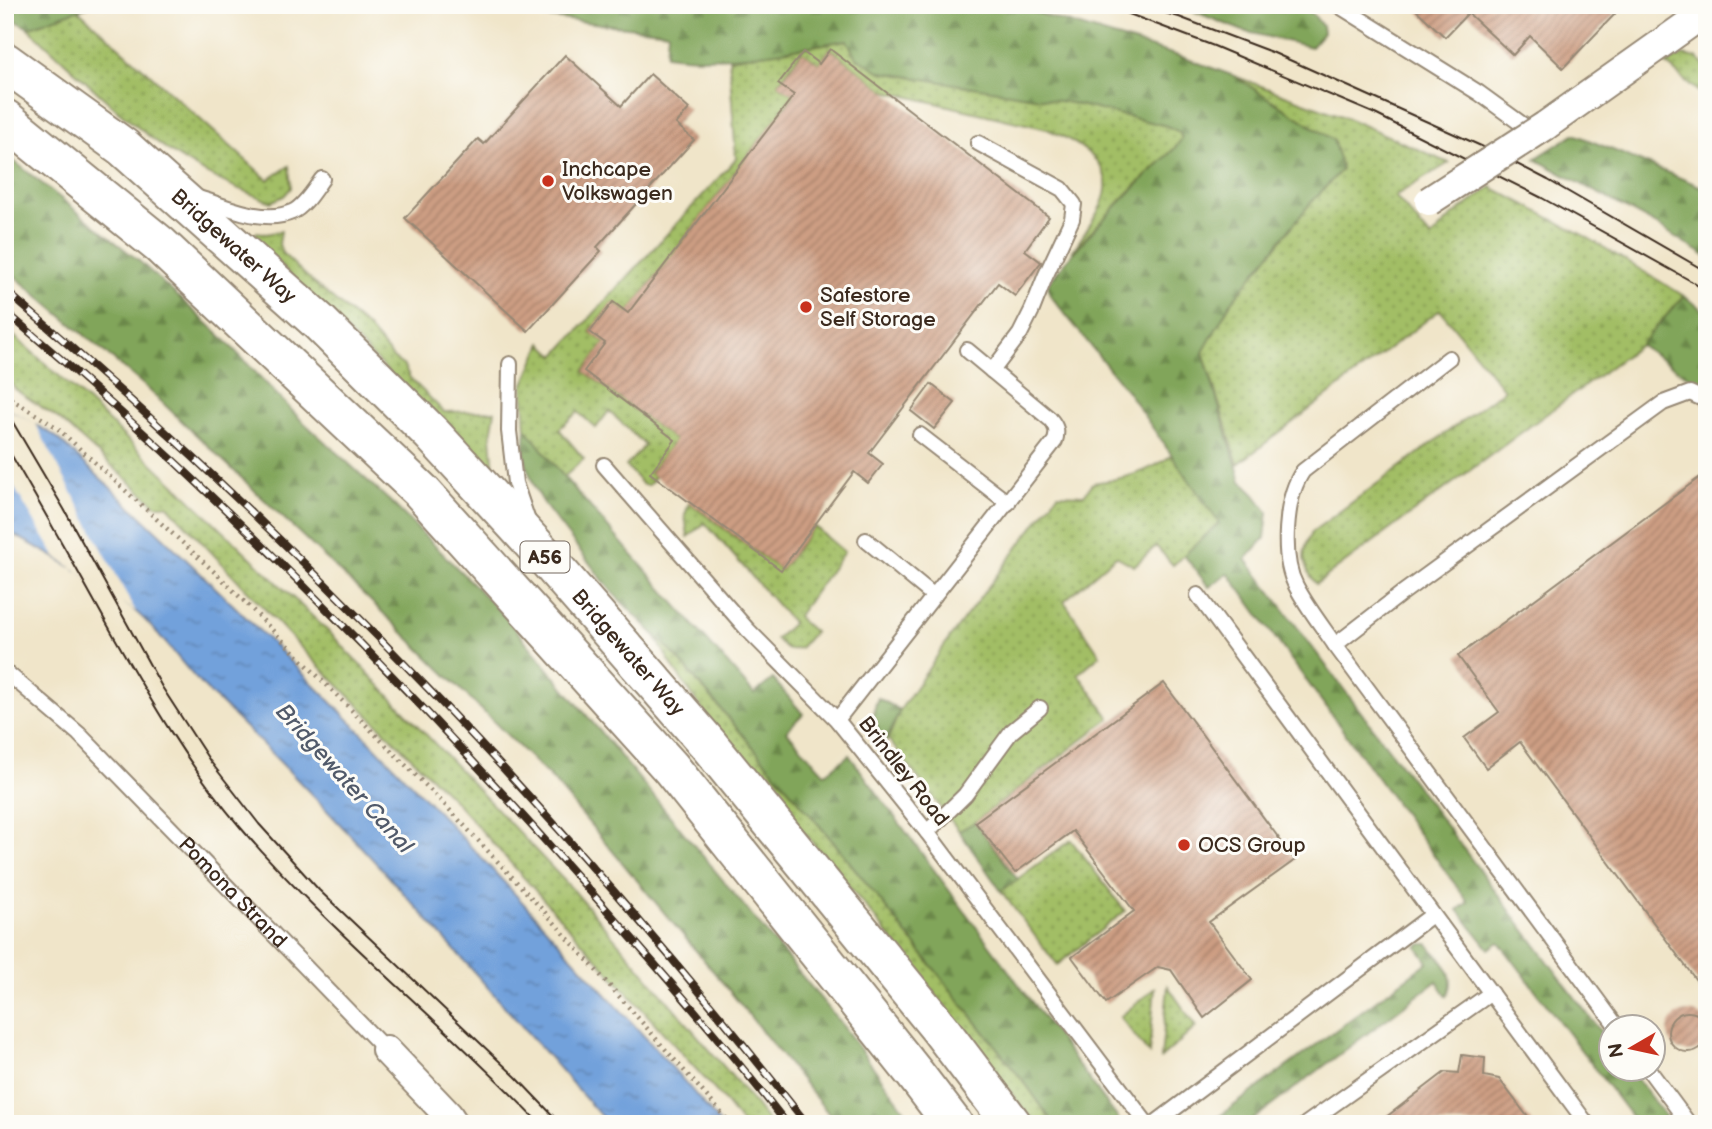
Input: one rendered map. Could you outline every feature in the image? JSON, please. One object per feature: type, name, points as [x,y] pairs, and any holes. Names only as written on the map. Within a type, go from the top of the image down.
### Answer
[{"type":"main road","points":[[1701,5],[1707,11]]},
{"type":"main road","name":"Bridgewater Way","points":[[5,62],[123,147],[319,322],[432,434],[540,551],[708,744],[932,1018],[1012,1124]]},
{"type":"main road","name":"A56","points":[[5,119],[160,245],[421,491],[671,768],[953,1124]]},
{"type":"street","points":[[1429,201],[1540,130],[1707,11]]},
{"type":"street","name":"Pomona Strand","points":[[386,1050],[454,1124]]},
{"type":"lane","points":[[1338,5],[1540,130]]},
{"type":"lane","points":[[978,143],[1062,189],[1074,204],[1072,219],[1032,310],[1020,334],[992,371]]},
{"type":"lane","points":[[170,189],[262,216],[292,212],[322,179]]},
{"type":"lane","points":[[837,720],[1008,503],[1058,434],[1056,425],[1050,419],[967,350]]},
{"type":"lane","points":[[1448,358],[1303,471],[1291,500],[1287,531],[1294,585],[1335,645],[1608,1014]]},
{"type":"lane","points":[[510,364],[509,431],[515,484],[540,551]]},
{"type":"lane","points":[[1335,645],[1401,593],[1663,403],[1690,393],[1707,401]]},
{"type":"lane","points":[[920,435],[1008,503]]},
{"type":"lane","name":"Brindley Road","points":[[604,465],[747,629],[837,720],[927,832],[1147,1124]]},
{"type":"lane","points":[[866,540],[934,596]]},
{"type":"lane","points":[[1198,595],[1587,1124]]},
{"type":"lane","name":"Pomona Strand","points":[[5,671],[79,734],[386,1050]]},
{"type":"lane","points":[[927,832],[965,795],[1011,732],[1040,708]]},
{"type":"lane","points":[[1154,1124],[1432,915]]},
{"type":"lane","points":[[1306,1124],[1491,993]]},
{"type":"lane","points":[[1660,1084],[1689,1124]]},
{"type":"path","points":[[5,395],[56,427],[259,615],[457,817],[552,920],[731,1124]]},
{"type":"green space","points":[[5,5],[91,5],[28,28],[5,14]]},
{"type":"green space","points":[[443,5],[1011,5],[1182,57],[1234,76],[1333,140],[1342,169],[1309,205],[1230,304],[1203,352],[1241,481],[1268,512],[1265,538],[1246,559],[1596,1025],[1596,1070],[1499,942],[1489,949],[1458,910],[1468,902],[1228,573],[1209,587],[1184,555],[1219,523],[1127,391],[1050,295],[1048,284],[1109,213],[1176,147],[1182,138],[1179,132],[1167,126],[1071,103],[881,72],[855,56],[847,40],[757,55],[689,57],[666,55],[668,32]]},
{"type":"green space","points":[[1178,5],[1292,5],[1313,14],[1322,26],[1323,33],[1311,47],[1243,31]]},
{"type":"green space","points":[[77,9],[268,180],[289,166],[291,188],[284,196],[271,202],[193,166],[128,120],[28,28]]},
{"type":"green space","points":[[848,40],[1071,103],[1167,126],[1179,131],[1182,138],[1072,252],[1097,213],[1106,189],[1101,168],[1095,159],[1077,144],[1047,129],[885,91],[830,49],[819,64],[802,52],[778,84],[794,95],[628,313],[613,302],[590,332],[605,343],[584,371],[675,440],[650,473],[655,477],[649,485],[643,485],[626,466],[645,445],[609,411],[596,428],[578,412],[559,429],[584,459],[564,477],[526,429],[523,386],[542,343],[555,356],[736,159],[729,59]]},
{"type":"green space","points":[[1683,55],[1697,58],[1707,67],[1707,99],[1666,64]]},
{"type":"green space","points":[[1234,76],[1347,118],[1449,163],[1395,196],[1431,238],[1451,217],[1491,187],[1585,236],[1684,296],[1640,345],[1316,584],[1304,558],[1312,532],[1504,390],[1440,310],[1238,464],[1203,352],[1230,304],[1309,205],[1342,169],[1333,140]]},
{"type":"green space","points":[[1574,134],[1707,189],[1707,257],[1657,225],[1535,159]]},
{"type":"green space","points":[[5,154],[138,260],[221,336],[301,420],[393,504],[503,614],[840,1022],[915,1124],[837,1124],[553,780],[378,608],[146,387],[5,268]]},
{"type":"green space","points":[[281,231],[279,244],[282,253],[368,328],[394,359],[404,366],[410,378],[444,412],[495,411],[491,436],[494,472],[489,472],[253,238],[257,232],[266,234]]},
{"type":"green space","points":[[1684,296],[1707,313],[1707,389],[1640,345]]},
{"type":"green space","points":[[5,328],[84,398],[332,635],[576,893],[770,1124],[742,1124],[722,1098],[454,800],[309,656],[167,505],[156,505],[59,419],[16,390],[5,376]]},
{"type":"green space","points":[[526,429],[564,477],[754,694],[773,679],[803,714],[786,731],[825,774],[849,755],[1122,1124],[1054,1124],[1028,1087],[836,845],[676,656],[612,592],[546,507],[527,467],[524,450]]},
{"type":"green space","points":[[1172,455],[1220,523],[1173,565],[1156,546],[1134,566],[1116,556],[1064,601],[1100,655],[1078,674],[1110,718],[975,822],[959,831],[888,739],[900,710],[951,636],[1058,494],[1084,495],[1093,483],[1134,474]]},
{"type":"green space","points":[[689,503],[781,570],[814,526],[844,552],[797,617],[814,632],[800,648],[788,650],[776,639],[793,623],[705,523],[688,537],[685,515]]},
{"type":"green space","points":[[654,634],[676,656],[836,845],[1028,1087],[1054,1124],[1035,1124],[881,925],[712,722],[671,664]]},
{"type":"green space","points":[[878,698],[900,710],[885,744],[877,733],[874,722]]},
{"type":"green space","points":[[975,822],[1018,880],[1001,891],[959,831]]},
{"type":"green space","points":[[1071,840],[1125,911],[1057,965],[1001,891]]},
{"type":"green space","points":[[1428,944],[1450,974],[1447,996],[1437,981],[1247,1124],[1209,1124],[1428,962],[1417,947]]},
{"type":"green space","points":[[1168,986],[1196,1027],[1161,1058]]},
{"type":"green space","points":[[1155,988],[1149,1054],[1120,1017]]},
{"type":"green space","points":[[1607,1084],[1641,1084],[1671,1124],[1637,1124]]},
{"type":"water","name":"Bridgewater Canal","points":[[5,408],[54,435],[191,564],[325,696],[520,899],[720,1124],[608,1124],[364,850],[263,744],[200,683],[145,620],[89,578],[5,530]]},
{"type":"pier","points":[[5,408],[35,423],[136,612],[55,556],[5,472]]},
{"type":"building","points":[[1411,5],[1606,5],[1615,14],[1563,68],[1530,36],[1513,55],[1468,13],[1445,37]]},
{"type":"building","name":"Safestore Self Storage","points":[[830,49],[1049,217],[1025,250],[1041,262],[1015,296],[998,283],[869,453],[883,464],[868,483],[854,472],[781,570],[650,473],[675,440],[584,371],[605,343],[590,332],[613,302],[628,313],[794,95],[778,84],[803,52],[819,64]]},
{"type":"building","name":"Inchcape Volkswagen","points":[[565,55],[621,106],[650,74],[689,109],[676,124],[694,140],[597,247],[601,251],[528,331],[405,218],[478,139],[484,144]]},
{"type":"building","points":[[931,384],[955,403],[934,429],[911,411]]},
{"type":"building","points":[[1707,472],[1707,995],[1520,742],[1486,768],[1464,738],[1499,712],[1458,656]]},
{"type":"building","name":"OCS Group","points":[[1164,683],[1295,860],[1209,922],[1252,980],[1204,1018],[1171,970],[1158,967],[1106,1003],[1072,957],[1134,911],[1073,831],[1015,873],[975,822]]},
{"type":"building","points":[[1688,1012],[1696,1013],[1702,1018],[1707,1024],[1707,1040],[1702,1046],[1696,1051],[1688,1052],[1680,1051],[1674,1046],[1669,1040],[1668,1032],[1669,1024],[1674,1018],[1680,1013]]},
{"type":"building","points":[[1462,1055],[1485,1058],[1484,1076],[1499,1079],[1533,1124],[1377,1124],[1445,1072],[1459,1073]]},
{"type":"tram line","points":[[1095,5],[1129,14],[1214,46],[1373,113],[1542,198],[1707,292]]},
{"type":"tram line","points":[[1137,5],[1179,17],[1274,53],[1490,150],[1548,180],[1707,272]]},
{"type":"tram line","points":[[5,409],[64,509],[162,687],[210,761],[259,824],[319,890],[516,1077],[561,1124]]},
{"type":"tram line","points":[[5,444],[153,703],[202,779],[240,827],[312,904],[540,1124]]},
{"type":"railway","points":[[5,290],[221,483],[427,687],[622,901],[716,1011],[807,1124]]},
{"type":"railway","points":[[5,311],[159,447],[380,663],[521,813],[665,976],[787,1124]]},
{"type":"place","name":"Inchcape Volkswagen","points":[[548,181]]},
{"type":"place","name":"Safestore Self Storage","points":[[806,307]]},
{"type":"place","name":"OCS Group","points":[[1184,845]]}]
